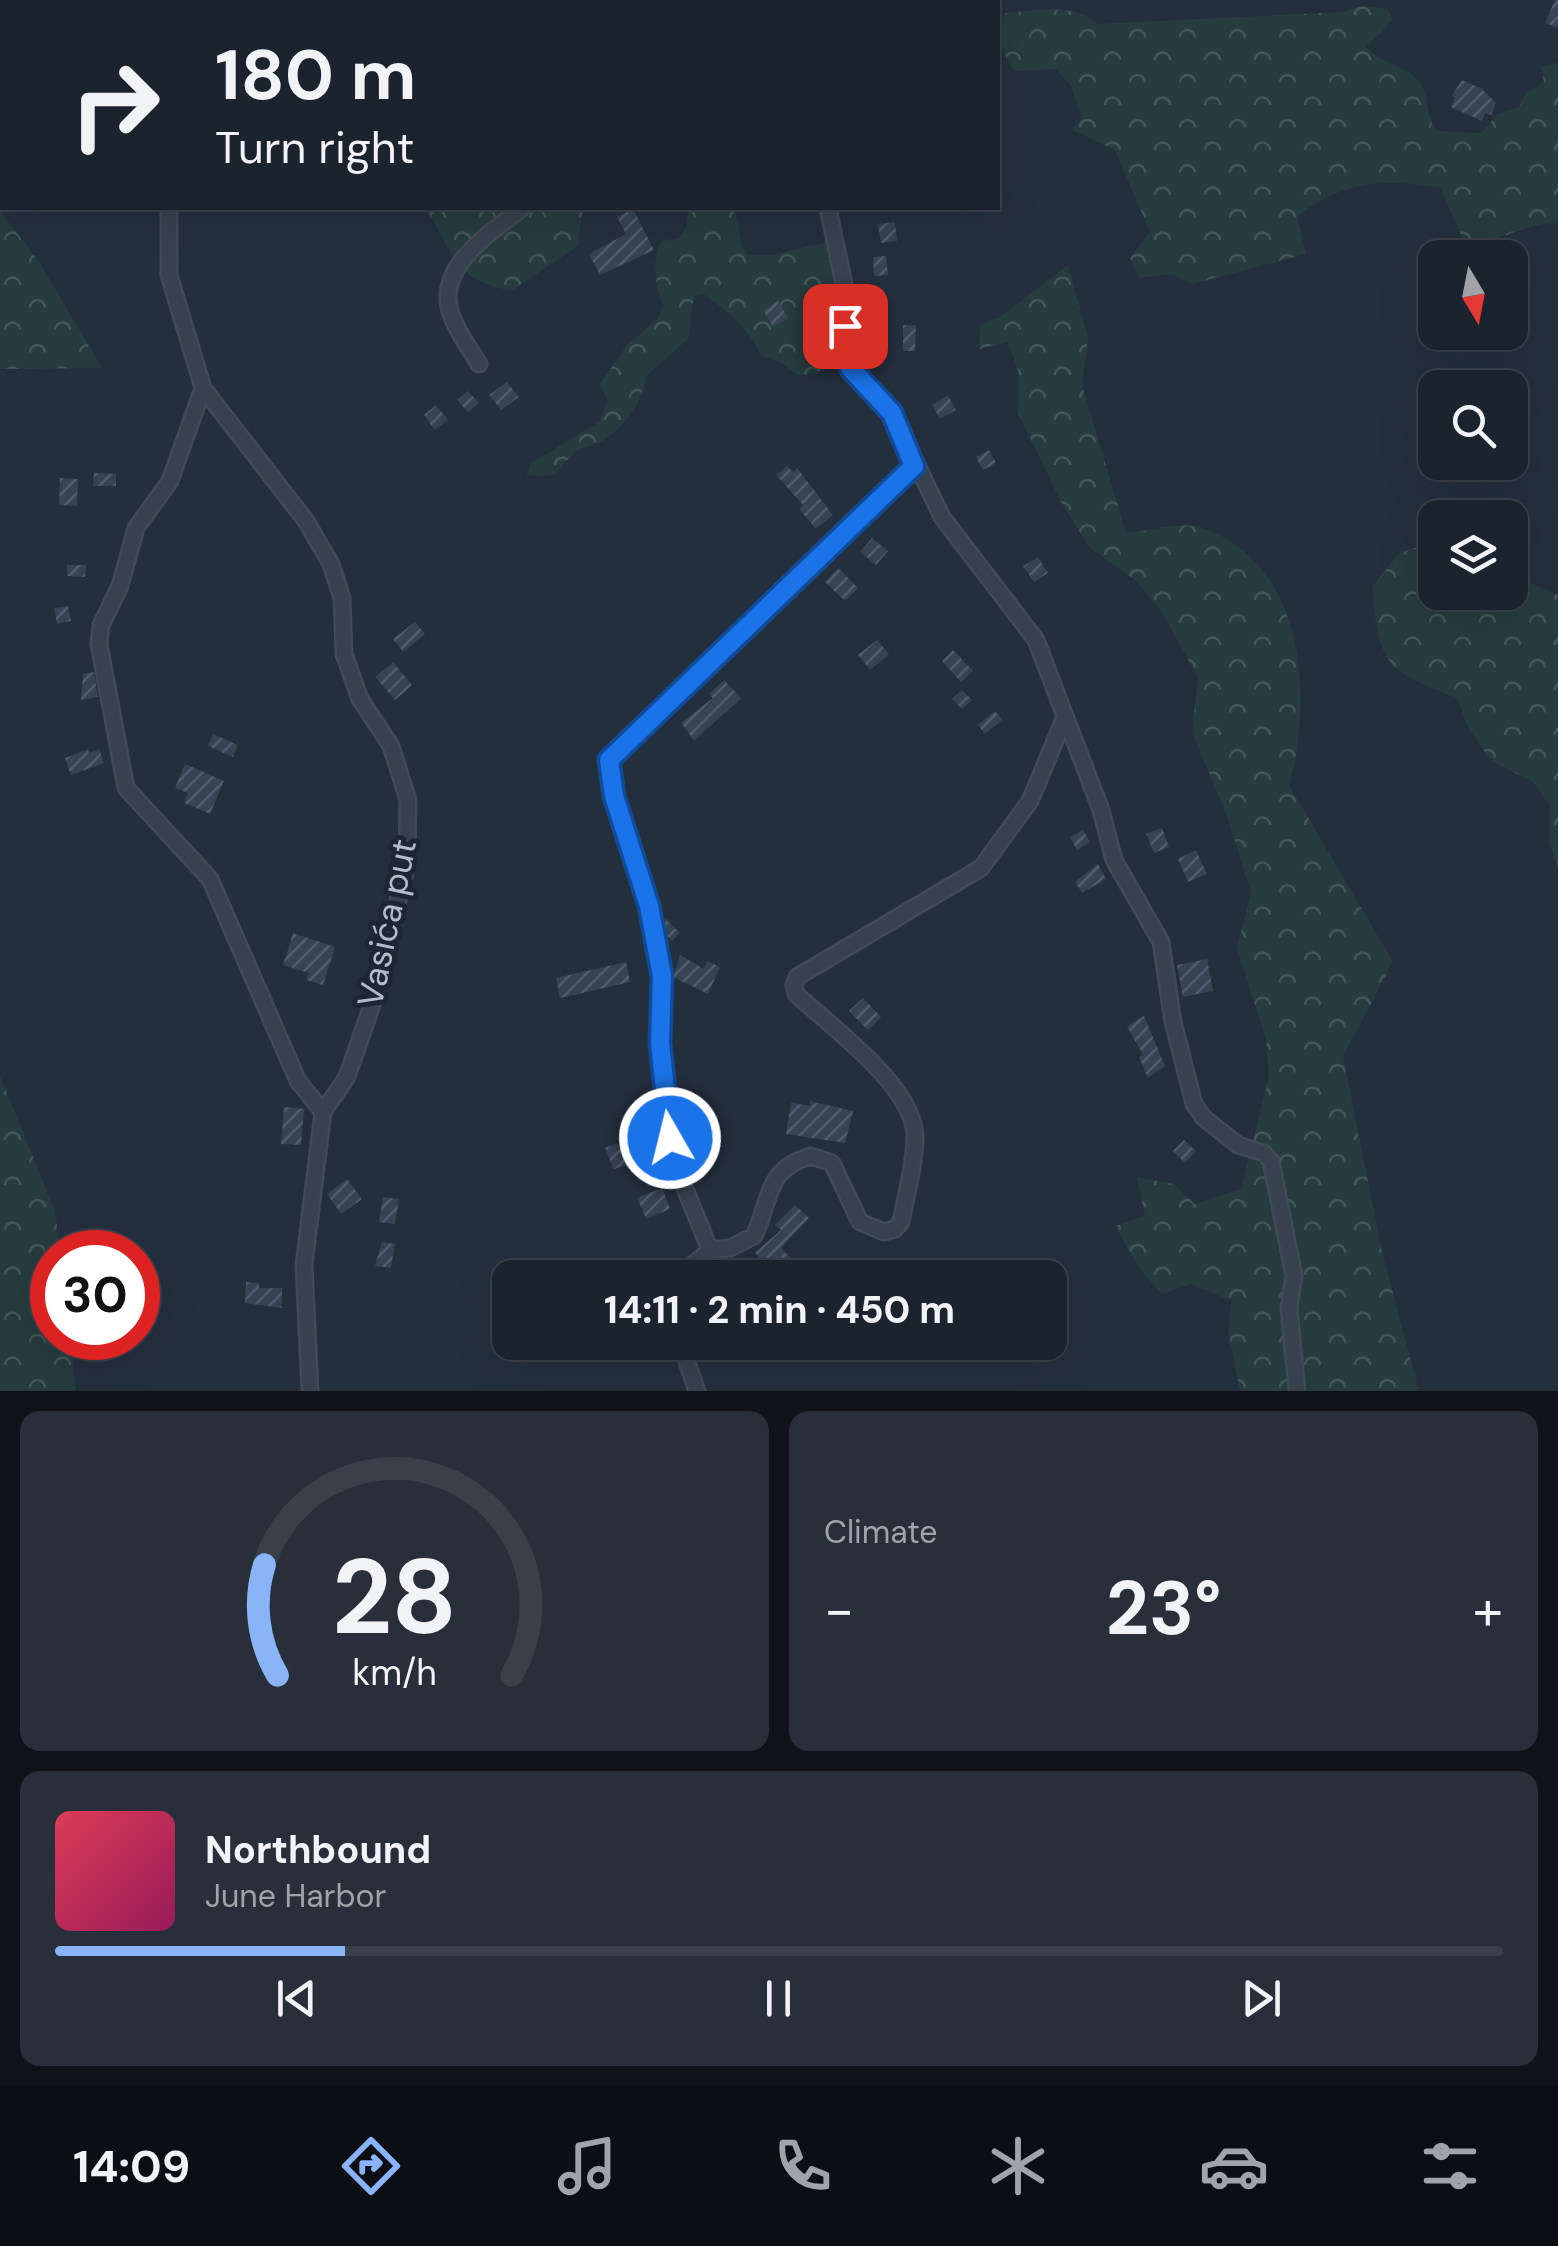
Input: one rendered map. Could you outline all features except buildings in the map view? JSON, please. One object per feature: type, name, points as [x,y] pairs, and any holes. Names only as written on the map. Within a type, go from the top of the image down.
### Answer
[{"type":"street","name":"Vasića put","points":[[169,210],[169,275],[202,388],[306,521],[332,564],[342,598],[344,654],[360,699],[392,746],[408,800],[406,865],[372,1005],[347,1078],[323,1112],[304,1265],[310,1391]]},
{"type":"street","points":[[479,364],[451,316],[448,291],[468,251],[519,210]]},
{"type":"street","points":[[828,210],[845,289],[850,368],[892,413],[914,466],[942,517],[1024,621],[1101,810],[1114,860],[1161,942],[1173,1022],[1194,1104],[1204,1118],[1238,1145],[1264,1152],[1276,1174],[1294,1276],[1289,1308],[1298,1391]]},
{"type":"street","points":[[202,388],[170,481],[136,528],[120,586],[101,625],[105,680],[126,788],[210,879],[298,1080],[323,1112]]},
{"type":"street","points":[[710,1250],[674,1164],[662,1080],[662,976],[649,906],[614,796],[609,760],[914,466]]},
{"type":"street","points":[[699,1260],[710,1250],[730,1248],[754,1236],[782,1168],[811,1156],[832,1162],[860,1222],[884,1232],[901,1222],[915,1137],[912,1119],[890,1083],[796,994],[794,985],[797,977],[866,932],[957,886],[980,868],[1030,800],[1065,717]]},
{"type":"street","points":[[686,1360],[697,1391]]},
{"type":"green space","points":[[1363,6],[1388,9],[1393,20],[1366,47],[1416,78],[1437,131],[1481,133],[1498,114],[1519,107],[1526,93],[1544,82],[1541,66],[1558,63],[1558,222],[1490,240],[1467,240],[1440,187],[1365,185],[1332,195],[1297,216],[1306,254],[1192,284],[1172,274],[1139,278],[1130,258],[1150,232],[1115,150],[1072,130],[1082,119],[1071,86],[1056,69],[1015,71],[1003,50],[1001,36],[1005,13],[1029,11],[1066,10],[1098,24],[1343,12]]},
{"type":"green space","points":[[426,210],[583,210],[578,246],[511,291],[464,271]]},
{"type":"green space","points":[[689,210],[734,210],[748,255],[772,255],[827,242],[836,287],[840,360],[815,374],[797,375],[784,364],[762,356],[730,314],[704,294],[694,296],[688,339],[646,376],[637,404],[625,421],[602,441],[576,451],[555,473],[527,475],[530,464],[599,422],[608,401],[600,384],[627,345],[658,319],[663,305],[656,273],[661,241],[678,239],[686,228]]},
{"type":"green space","points":[[0,211],[38,260],[102,368],[0,369]]},
{"type":"green space","points":[[1068,265],[1088,338],[1082,385],[1126,533],[1194,526],[1236,545],[1263,571],[1281,601],[1294,637],[1300,674],[1300,713],[1289,785],[1393,962],[1343,1056],[1382,1252],[1419,1391],[1240,1391],[1228,1330],[1232,1301],[1191,1284],[1162,1294],[1140,1269],[1115,1226],[1145,1216],[1137,1177],[1173,1184],[1195,1204],[1241,1189],[1269,1076],[1266,1039],[1237,948],[1251,893],[1227,816],[1192,732],[1198,678],[1162,612],[1135,580],[1089,547],[1061,502],[1018,413],[1019,374],[1008,342],[979,349],[980,325],[1000,317]]},
{"type":"green space","points":[[1418,547],[1418,610],[1528,610],[1528,582],[1558,595],[1558,868],[1549,843],[1550,805],[1532,781],[1491,761],[1468,727],[1457,698],[1400,671],[1383,650],[1372,587],[1399,553]]},
{"type":"green space","points":[[0,1076],[55,1211],[57,1230],[30,1230],[30,1360],[72,1360],[76,1391],[0,1391]]},
{"type":"route","points":[[670,1138],[660,1043],[662,976],[649,906],[614,796],[609,760],[914,466],[905,436],[892,413],[850,368],[845,326]]}]
